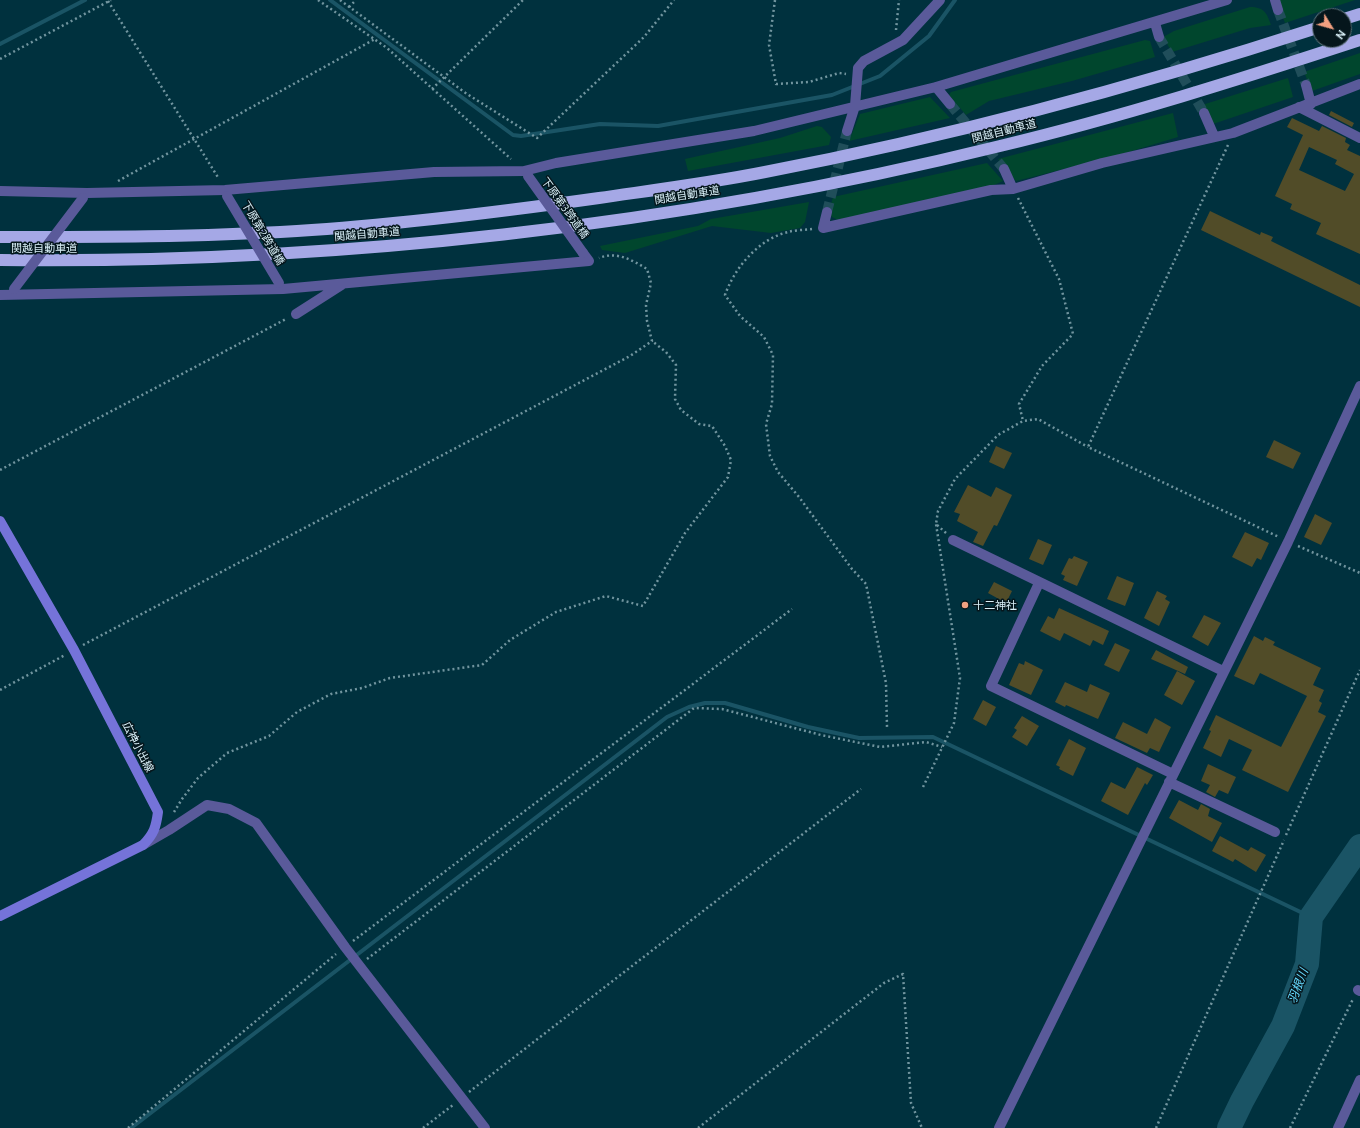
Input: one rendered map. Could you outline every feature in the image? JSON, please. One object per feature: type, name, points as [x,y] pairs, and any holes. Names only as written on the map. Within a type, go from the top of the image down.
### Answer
[{"type":"highway","name":"関越自動車道","points":[[0,236],[189,236],[300,231],[514,210],[664,189],[762,173],[989,124],[1225,58],[1312,30]]},
{"type":"highway","name":"関越自動車道","points":[[0,260],[74,261],[186,259],[307,252],[519,232],[655,214],[872,175],[1001,146],[1239,80],[1360,40]]},
{"type":"main road","name":"広神小出線","points":[[0,521],[74,650],[158,812],[156,827],[152,836],[143,845],[0,916]]},
{"type":"street","points":[[847,131],[855,106],[856,76],[858,68],[864,61],[903,40],[922,22],[940,0]]},
{"type":"street","points":[[0,191],[85,196],[104,192],[226,193],[434,172],[526,173],[556,164],[754,131],[936,87],[1227,0]]},
{"type":"street","points":[[1154,22],[1159,37]]},
{"type":"street","points":[[827,212],[823,228],[991,190],[1013,189],[1102,162],[1233,133],[1360,84]]},
{"type":"street","points":[[1306,85],[1311,104]]},
{"type":"street","points":[[936,87],[950,104]]},
{"type":"street","points":[[1299,107],[1360,138]]},
{"type":"street","points":[[1204,113],[1214,136]]},
{"type":"street","points":[[1004,169],[1013,189]]},
{"type":"street","name":"下原第3跨道橋","points":[[526,173],[586,257]]},
{"type":"street","name":"下原第2跨道橋","points":[[226,193],[281,286]]},
{"type":"street","points":[[8,293],[85,196]]},
{"type":"street","points":[[8,293],[344,283],[586,257]]},
{"type":"street","points":[[296,314],[344,283]]},
{"type":"street","points":[[999,1128],[1223,671],[1288,542],[1360,386]]},
{"type":"street","points":[[953,540],[1223,671]]},
{"type":"street","points":[[1039,583],[991,686],[1275,832]]},
{"type":"street","points":[[143,845],[207,805],[229,809],[256,823],[345,947],[485,1128]]},
{"type":"street","points":[[1338,1128],[1360,1080]]},
{"type":"path","points":[[318,0],[375,40],[526,173]]},
{"type":"path","points":[[340,0],[444,78],[537,138],[644,37],[674,0]]},
{"type":"path","points":[[349,7],[356,0]]},
{"type":"path","points":[[432,89],[523,0]]},
{"type":"path","points":[[775,0],[769,45],[776,84],[809,82],[839,73],[856,76]]},
{"type":"path","points":[[895,44],[899,0]]},
{"type":"path","points":[[0,59],[109,1],[226,193]]},
{"type":"path","points":[[104,192],[125,176],[375,40]]},
{"type":"path","points":[[1088,447],[1233,133]]},
{"type":"path","points":[[1013,189],[1059,279],[1073,334],[1042,366],[1019,404],[1023,421]]},
{"type":"path","points":[[823,228],[787,232],[771,239],[752,253],[730,280],[724,295],[740,316],[764,337],[773,355],[772,404],[766,424],[770,456],[778,472],[799,497],[852,569],[866,584],[886,683],[887,727]]},
{"type":"path","points":[[169,830],[172,816],[182,799],[198,778],[227,753],[269,736],[297,712],[331,694],[362,688],[390,678],[482,665],[510,640],[556,612],[606,596],[643,606],[685,533],[728,477],[731,460],[725,446],[712,426],[699,424],[681,410],[675,399],[676,365],[666,352],[652,340],[646,316],[646,305],[651,283],[647,269],[629,258],[607,254],[586,257]]},
{"type":"path","points":[[0,470],[296,314]]},
{"type":"path","points":[[0,690],[630,356],[652,340]]},
{"type":"path","points":[[923,787],[954,723],[960,678],[936,524],[938,511],[955,479],[998,435],[1023,421],[1038,419],[1088,447],[1288,542],[1360,573]]},
{"type":"path","points":[[936,524],[953,540]]},
{"type":"path","points":[[128,1128],[345,947],[792,609]]},
{"type":"path","points":[[1156,1128],[1360,670]]},
{"type":"path","points":[[359,965],[694,708],[722,709],[821,735],[880,747],[926,742],[942,747]]},
{"type":"path","points":[[423,1128],[861,789]]},
{"type":"path","points":[[698,1128],[884,983],[903,974],[911,1103],[922,1128]]},
{"type":"path","points":[[1290,1128],[1359,990]]},
{"type":"green space","points":[[1280,0],[1355,0],[1331,8],[1312,8],[1312,14],[1285,23],[1278,3]]},
{"type":"green space","points":[[1250,7],[1259,8],[1262,10],[1268,17],[1271,25],[1250,28],[1172,52],[1164,39],[1165,36],[1174,31]]},
{"type":"green space","points":[[1145,40],[1150,41],[1155,57],[1072,81],[989,101],[966,115],[949,95],[951,92]]},
{"type":"green space","points":[[1360,53],[1360,74],[1312,91],[1304,72]]},
{"type":"green space","points":[[1288,78],[1293,97],[1213,124],[1202,105]]},
{"type":"green space","points":[[930,97],[950,118],[849,141],[860,114]]},
{"type":"green space","points":[[1173,113],[1178,137],[1112,157],[1016,181],[998,159]]},
{"type":"green space","points":[[817,126],[822,127],[831,137],[829,145],[688,171],[685,159],[780,138]]},
{"type":"green space","points":[[987,163],[1003,181],[985,189],[838,220],[832,217],[829,212],[833,197]]},
{"type":"green space","points":[[809,202],[805,222],[800,228],[771,233],[712,226],[625,253],[602,250],[600,246],[698,226],[711,219]]},
{"type":"building","points":[[1331,111],[1354,123],[1352,127],[1329,115]]},
{"type":"building","points":[[1292,118],[1319,131],[1322,126],[1346,138],[1345,142],[1350,145],[1347,150],[1360,156],[1360,254],[1316,234],[1321,223],[1290,209],[1292,204],[1275,196],[1303,135],[1287,127]],"holes":[[[1309,147],[1337,160],[1335,164],[1354,174],[1345,191],[1299,170]]]},
{"type":"building","points":[[1210,211],[1260,235],[1261,232],[1273,237],[1271,241],[1360,285],[1360,307],[1201,230]]},
{"type":"building","points":[[1274,440],[1301,453],[1293,469],[1266,457]]},
{"type":"building","points":[[996,446],[1012,453],[1004,469],[989,462]]},
{"type":"building","points":[[968,485],[991,497],[996,487],[1012,495],[997,526],[994,525],[983,546],[973,542],[978,532],[957,521],[960,514],[954,512]]},
{"type":"building","points":[[1315,514],[1332,523],[1321,545],[1304,537]]},
{"type":"building","points":[[1245,532],[1269,543],[1261,560],[1257,558],[1252,567],[1232,557]]},
{"type":"building","points":[[1038,539],[1052,545],[1043,565],[1029,559]]},
{"type":"building","points":[[1074,556],[1088,562],[1077,586],[1063,580],[1065,576],[1061,574],[1069,558],[1072,559]]},
{"type":"building","points":[[1117,576],[1134,583],[1125,606],[1107,599]]},
{"type":"building","points":[[994,582],[1012,591],[1006,603],[988,593]]},
{"type":"building","points":[[1157,591],[1167,596],[1165,599],[1170,602],[1159,626],[1144,618]]},
{"type":"building","points":[[1059,608],[1109,631],[1103,645],[1093,640],[1090,646],[1064,633],[1060,641],[1040,631],[1048,616],[1054,619]]},
{"type":"building","points":[[1204,615],[1221,623],[1208,646],[1192,637]]},
{"type":"building","points":[[1254,636],[1263,641],[1265,637],[1275,642],[1273,645],[1321,668],[1313,685],[1324,690],[1319,701],[1322,703],[1318,712],[1326,716],[1288,792],[1242,770],[1252,750],[1229,739],[1221,757],[1203,748],[1211,731],[1209,730],[1216,715],[1281,747],[1307,696],[1260,673],[1254,685],[1234,676]]},
{"type":"building","points":[[1115,643],[1130,650],[1119,672],[1104,665]]},
{"type":"building","points":[[1156,650],[1188,667],[1185,674],[1151,659]]},
{"type":"building","points":[[1025,661],[1043,670],[1031,695],[1009,685],[1019,663],[1024,665]]},
{"type":"building","points":[[1177,671],[1195,681],[1182,705],[1164,695]]},
{"type":"building","points":[[1065,682],[1087,692],[1090,684],[1110,693],[1098,719],[1066,705],[1065,707],[1055,702]]},
{"type":"building","points":[[983,700],[996,707],[986,726],[973,719]]},
{"type":"building","points":[[1022,716],[1039,726],[1027,746],[1012,737],[1017,730],[1014,728]]},
{"type":"building","points":[[1155,718],[1171,727],[1159,752],[1150,748],[1147,753],[1115,738],[1123,722],[1147,734]]},
{"type":"building","points":[[1069,739],[1086,748],[1073,776],[1059,769],[1060,767],[1056,765]]},
{"type":"building","points":[[1208,764],[1236,777],[1228,794],[1219,790],[1215,797],[1206,792],[1210,785],[1201,781]]},
{"type":"building","points":[[1137,767],[1153,775],[1147,785],[1145,783],[1128,815],[1101,801],[1111,782],[1125,789]]},
{"type":"building","points":[[1179,800],[1198,810],[1201,804],[1210,809],[1208,816],[1222,823],[1212,842],[1169,818]]},
{"type":"building","points":[[1220,836],[1248,851],[1251,847],[1266,855],[1256,872],[1235,859],[1233,862],[1212,851]]},
{"type":"waterway","points":[[0,44],[85,0]]},
{"type":"waterway","points":[[330,0],[513,135],[521,136],[600,124],[658,126],[832,95],[880,76],[929,36],[955,0]]},
{"type":"waterway","points":[[131,1128],[667,717],[689,707],[705,703],[725,703],[808,727],[859,738],[933,737],[1311,917]]},
{"type":"waterway","name":"羽根川","points":[[1229,1128],[1283,1026],[1307,964],[1311,917],[1360,846]]},
{"type":"tunnel","points":[[1278,10],[1306,85]]},
{"type":"tunnel","points":[[1159,37],[1204,113]]},
{"type":"tunnel","points":[[950,104],[1004,169]]},
{"type":"tunnel","points":[[827,212],[847,131]]},
{"type":"place","name":"十二神社","points":[[965,605]]}]
